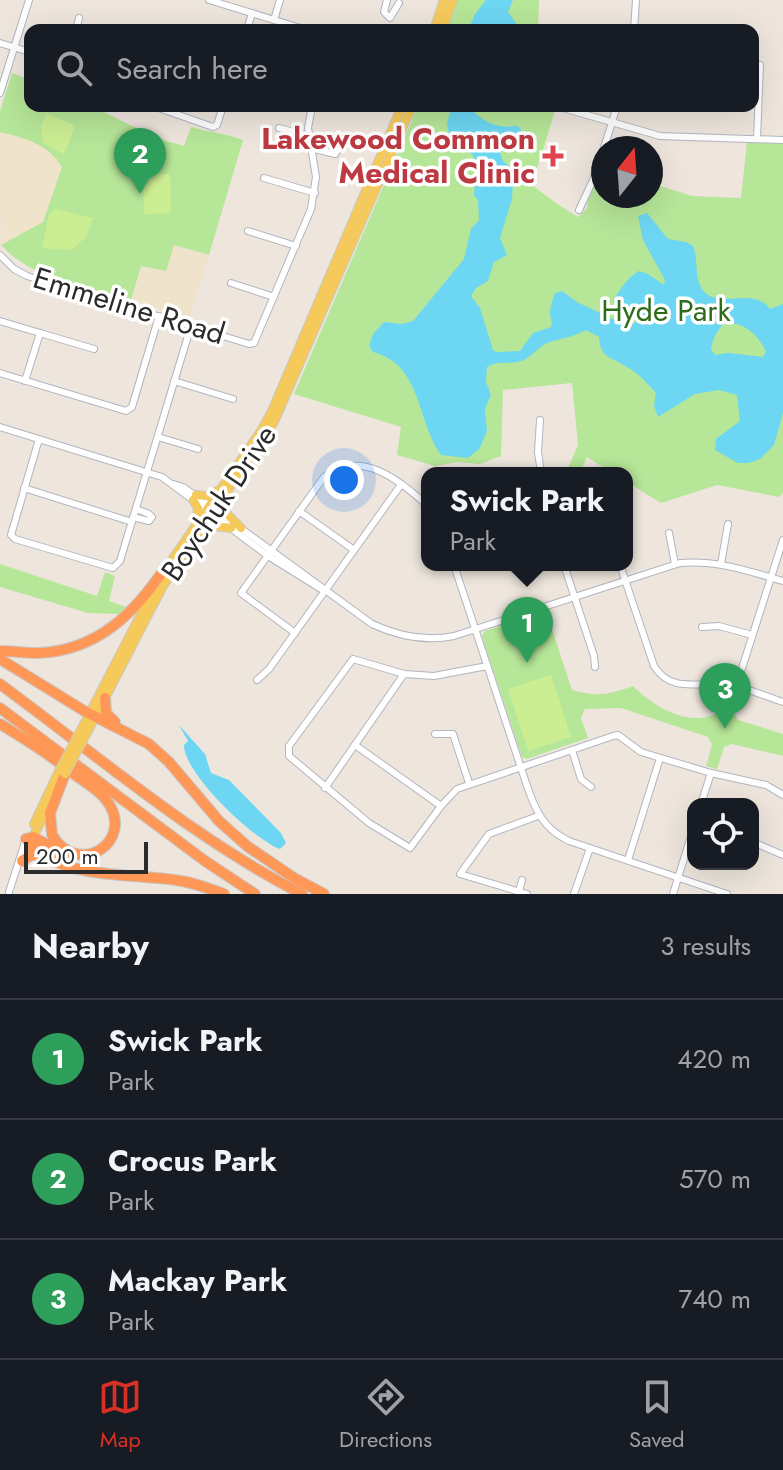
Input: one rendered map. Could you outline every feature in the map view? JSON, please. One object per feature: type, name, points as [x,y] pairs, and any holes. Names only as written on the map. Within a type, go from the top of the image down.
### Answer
[{"type":"highway","points":[[0,651],[49,652],[88,642],[129,615],[150,592],[167,565]]},
{"type":"highway","points":[[0,659],[93,715],[133,734]]},
{"type":"highway","points":[[0,684],[191,826],[302,894]]},
{"type":"highway","points":[[105,698],[108,717],[164,757],[219,821],[247,846],[324,894]]},
{"type":"highway","points":[[0,708],[205,861],[255,894]]},
{"type":"highway","points":[[0,724],[44,751],[95,789],[109,803],[116,823],[103,848],[90,855],[74,857],[30,840]]},
{"type":"highway","points":[[62,773],[50,813],[52,835],[68,851],[90,855]]},
{"type":"highway","points":[[30,840],[48,857]]},
{"type":"highway","points":[[22,861],[36,854],[77,869],[185,881],[224,894]]},
{"type":"main road","points":[[436,24],[444,0]]},
{"type":"main road","points":[[444,24],[453,0]]},
{"type":"main road","name":"Boychuk Drive","points":[[225,491],[272,411],[399,112]]},
{"type":"main road","name":"Boychuk Drive","points":[[30,840],[167,565],[263,441],[289,392],[409,112]]},
{"type":"main road","points":[[194,534],[198,515],[195,498],[225,491],[226,513],[241,528]]},
{"type":"main road","points":[[194,534],[214,526],[231,528]]},
{"type":"main road","name":"Boychuk Drive","points":[[93,715],[194,534]]},
{"type":"street","points":[[0,93],[29,0]]},
{"type":"street","points":[[209,0],[287,24]]},
{"type":"street","points":[[274,20],[280,0]]},
{"type":"street","points":[[389,0],[399,1],[390,18],[384,12],[389,0]]},
{"type":"street","points":[[634,24],[636,0]]},
{"type":"street","points":[[249,24],[252,13]]},
{"type":"street","points":[[78,24],[79,18]]},
{"type":"street","points":[[0,43],[24,50]]},
{"type":"street","points":[[759,90],[760,65]]},
{"type":"street","points":[[175,112],[213,127],[217,125],[221,112]]},
{"type":"street","name":"Emmeline Road","points":[[0,255],[14,269],[27,276],[254,343],[315,193],[316,177],[309,136],[311,112]]},
{"type":"street","points":[[576,112],[670,137],[783,140]]},
{"type":"street","points":[[608,136],[615,112]]},
{"type":"street","points":[[757,139],[758,112]]},
{"type":"street","points":[[279,128],[335,144],[338,150],[332,154],[311,148]]},
{"type":"street","points":[[264,178],[315,193]]},
{"type":"street","points":[[579,210],[591,184]]},
{"type":"street","points":[[248,231],[296,246]]},
{"type":"street","points":[[231,283],[274,297]]},
{"type":"street","points":[[0,373],[123,411],[130,410],[159,316]]},
{"type":"street","points":[[0,321],[94,349]]},
{"type":"street","points":[[39,439],[11,535],[15,539],[113,568],[120,561],[191,326]]},
{"type":"street","points":[[25,381],[40,333]]},
{"type":"street","points":[[174,381],[233,399]]},
{"type":"street","points":[[540,420],[540,467]]},
{"type":"street","points":[[0,427],[147,472],[173,484],[241,528],[270,553]]},
{"type":"street","points":[[158,437],[198,449]]},
{"type":"street","points":[[295,633],[242,595],[242,591],[324,477],[342,466],[359,464],[421,501]]},
{"type":"street","points":[[257,680],[269,669],[400,486]]},
{"type":"street","points":[[24,488],[134,516]]},
{"type":"street","points":[[212,510],[231,528],[372,624],[405,636],[444,638],[475,630],[675,564],[702,561],[783,581]]},
{"type":"street","points":[[299,511],[354,550]]},
{"type":"street","points":[[721,564],[728,524]]},
{"type":"street","points":[[669,533],[675,564]]},
{"type":"street","points":[[736,687],[783,540]]},
{"type":"street","points":[[456,571],[538,816],[556,835],[727,894]]},
{"type":"street","points":[[566,571],[595,667]]},
{"type":"street","points":[[622,571],[658,673],[676,684],[725,685],[783,702]]},
{"type":"street","points":[[702,627],[719,626],[752,635]]},
{"type":"street","points":[[487,666],[434,676],[404,674],[353,659],[289,746],[289,756],[369,823],[410,848],[457,789],[618,735],[633,749],[711,773],[766,785],[783,795]]},
{"type":"street","points":[[325,788],[404,674]]},
{"type":"street","points":[[435,734],[453,734],[469,783]]},
{"type":"street","points":[[355,745],[441,806]]},
{"type":"street","points":[[572,750],[581,779],[591,787]]},
{"type":"street","points":[[628,860],[660,758]]},
{"type":"street","points":[[703,798],[711,773]]},
{"type":"street","points":[[527,894],[460,874],[489,834],[538,816]]},
{"type":"street","name":"Boychuk Drive","points":[[8,893],[30,840]]},
{"type":"street","name":"Boychuk Drive","points":[[8,893],[30,840]]},
{"type":"street","points":[[759,845],[783,855]]},
{"type":"street","points":[[574,894],[590,848]]},
{"type":"street","points":[[673,894],[687,850]]},
{"type":"street","points":[[519,891],[522,880]]},
{"type":"shaded area","points":[[0,132],[25,138],[53,152],[62,167],[43,222],[1,245]]},
{"type":"shaded area","points":[[173,245],[209,255],[189,318],[131,300],[141,266]]},
{"type":"green space","points":[[454,0],[539,0],[538,24],[446,24]]},
{"type":"green space","points":[[12,73],[24,78],[24,112],[104,112],[156,138],[184,146],[191,127],[243,140],[209,255],[174,245],[166,271],[141,266],[131,300],[45,274],[14,257],[1,245],[43,222],[62,167],[43,147],[0,132],[0,111]]},
{"type":"green space","name":"Hyde Park","points":[[415,112],[555,112],[532,185],[578,217],[587,208],[591,193],[591,208],[663,208],[663,187],[692,196],[741,198],[747,142],[783,143],[783,493],[779,497],[717,485],[661,503],[633,486],[633,467],[603,467],[587,457],[583,467],[569,467],[578,445],[572,383],[503,390],[501,456],[480,464],[457,462],[435,466],[397,455],[401,427],[294,394]]},
{"type":"green space","points":[[47,114],[72,124],[74,129],[64,154],[43,143],[41,125]]},
{"type":"green space","points":[[143,174],[170,174],[171,213],[144,214]]},
{"type":"green space","points":[[55,209],[93,218],[86,237],[72,250],[42,248],[49,215]]},
{"type":"green space","points":[[0,564],[97,596],[105,572],[115,576],[109,601],[126,607],[120,614],[88,613],[0,587]]},
{"type":"green space","points":[[546,611],[572,690],[603,694],[633,686],[652,702],[674,714],[699,718],[722,710],[728,690],[740,693],[734,713],[738,720],[783,734],[783,756],[732,744],[724,747],[717,769],[706,766],[712,745],[708,737],[621,708],[585,709],[581,718],[588,738],[527,759],[522,757],[482,636],[485,631]]},
{"type":"green space","points":[[551,675],[571,737],[528,751],[508,689]]},
{"type":"water","points":[[486,0],[513,0],[508,12],[517,24],[471,24]]},
{"type":"water","points":[[450,112],[474,112],[490,123],[518,126],[522,131],[500,153],[509,166],[513,182],[512,199],[500,238],[507,255],[494,262],[488,281],[476,288],[471,296],[480,308],[496,352],[520,351],[533,333],[551,327],[552,301],[555,293],[562,291],[577,302],[621,323],[634,324],[637,319],[635,315],[620,310],[613,302],[621,289],[639,271],[664,285],[665,280],[643,240],[638,216],[647,213],[668,239],[693,246],[699,283],[705,292],[722,299],[753,299],[763,302],[770,309],[783,304],[783,413],[774,445],[760,459],[738,463],[715,450],[716,439],[740,421],[737,395],[719,390],[695,394],[658,417],[654,406],[656,393],[635,372],[607,356],[599,337],[586,330],[546,343],[524,360],[487,367],[486,382],[491,395],[485,409],[487,431],[480,448],[468,458],[441,455],[409,381],[401,369],[373,352],[369,346],[373,334],[384,322],[402,324],[413,321],[464,259],[471,229],[479,220],[478,200],[474,195],[475,159],[462,138],[449,134],[447,123]],"holes":[[[725,322],[744,327],[759,339],[766,351],[763,357],[728,353],[715,355],[711,349],[713,341]]]},
{"type":"water","points":[[179,725],[205,754],[211,773],[229,780],[281,833],[286,843],[280,849],[254,833],[207,788],[187,757],[184,745],[188,741]]},
{"type":"place","name":"Lakewood Common Medical Clinic","points":[[553,156]]},
{"type":"place","name":"Crocus Park","points":[[140,194]]},
{"type":"place","name":"Swick Park","points":[[527,663]]},
{"type":"place","name":"Mackay Park","points":[[725,729]]}]
